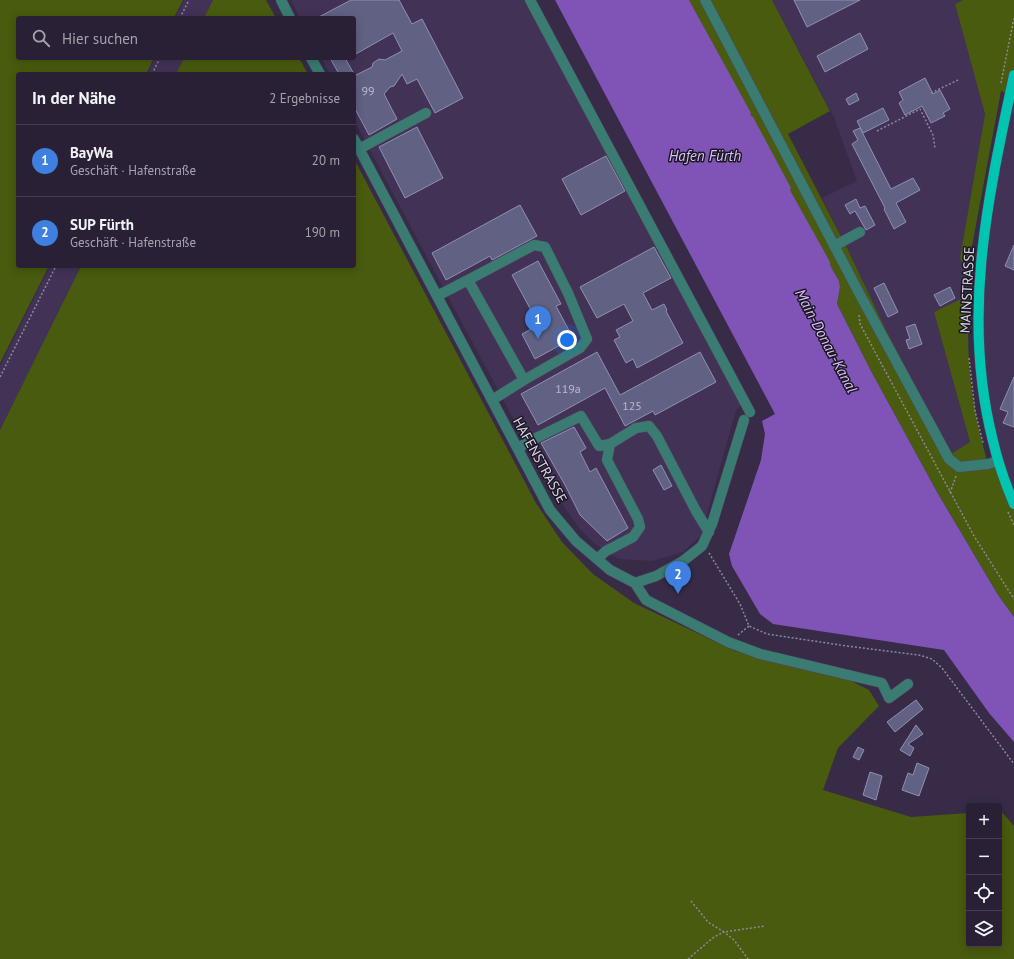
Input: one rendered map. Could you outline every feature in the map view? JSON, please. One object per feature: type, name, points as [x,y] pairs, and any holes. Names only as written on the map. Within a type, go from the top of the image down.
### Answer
[{"type":"main road","name":"MAINSTRASSE","points":[[1014,75],[985,228],[980,276],[978,324],[980,368],[986,412],[1005,485],[1014,504]]},
{"type":"street","points":[[280,0],[289,16]]},
{"type":"street","points":[[530,0],[747,416],[712,524],[702,546],[683,561],[656,576],[635,583],[646,600],[728,642],[760,654],[882,683],[889,698],[908,684]]},
{"type":"street","points":[[705,0],[834,246],[949,459],[959,467],[988,464],[998,461]]},
{"type":"street","points":[[312,60],[319,72]]},
{"type":"street","points":[[359,149],[426,113]]},
{"type":"street","name":"HAFENSTRASSE","points":[[356,143],[550,510],[576,541],[610,570],[635,583]]},
{"type":"street","points":[[834,246],[860,232]]},
{"type":"street","points":[[437,296],[534,245],[545,247],[568,293],[587,339],[580,348],[492,400]]},
{"type":"street","points":[[468,280],[524,380]]},
{"type":"street","points":[[518,449],[526,443],[581,416],[599,446],[610,444],[636,428],[649,426],[657,436],[696,511],[709,532]]},
{"type":"street","points":[[597,559],[606,551],[633,537],[640,527],[638,518],[607,460],[610,444]]},
{"type":"path","points":[[181,16],[189,0]]},
{"type":"path","points":[[153,72],[159,60]]},
{"type":"path","points":[[931,93],[958,80]]},
{"type":"path","points":[[877,131],[920,109],[934,135],[935,148]]},
{"type":"path","points":[[0,377],[55,268]]},
{"type":"path","points":[[859,311],[860,324],[950,494],[974,536],[1014,599]]},
{"type":"path","points":[[950,494],[959,467]]},
{"type":"path","points":[[702,546],[707,549],[740,604],[749,626],[767,634],[840,645],[919,654],[932,659],[952,680],[978,718],[1014,764]]},
{"type":"path","points":[[728,642],[749,626]]},
{"type":"path","points":[[691,901],[708,922],[734,940],[748,959]]},
{"type":"path","points":[[688,959],[714,937],[724,932],[765,926]]},
{"type":"shaded area","points":[[184,0],[213,0],[205,16],[176,16]]},
{"type":"shaded area","points":[[291,0],[526,0],[742,405],[736,410],[701,535],[683,552],[652,561],[620,559],[611,555],[594,543],[579,528],[561,502],[538,459],[536,460],[523,437],[356,124],[356,72],[329,72],[322,60],[356,60],[356,16],[299,16]]},
{"type":"shaded area","points":[[772,0],[963,0],[955,4],[985,114],[960,258],[963,264],[969,262],[965,297],[934,312],[970,442],[951,454],[885,328],[822,198],[857,181],[834,117]]},
{"type":"shaded area","points":[[154,60],[183,60],[177,72],[148,72]]},
{"type":"shaded area","points":[[1014,75],[1014,487],[1005,485],[998,461],[978,324],[996,165]]},
{"type":"shaded area","points":[[49,268],[80,268],[0,430],[0,366]]},
{"type":"green space","points":[[0,0],[183,0],[175,16],[16,16],[16,60],[153,60],[147,72],[16,72],[16,268],[48,268],[0,363]]},
{"type":"green space","points":[[213,0],[266,0],[275,16],[205,16]]},
{"type":"green space","points":[[689,0],[772,0],[830,111],[788,134],[847,248],[885,328],[951,454],[970,442],[934,312],[965,297],[969,297],[969,368],[982,444],[988,464],[998,461],[1014,504],[1014,617],[998,595],[937,492],[871,371],[837,304],[840,287],[838,279]]},
{"type":"green space","points":[[963,0],[1014,0],[1014,97],[1001,91],[969,262],[963,264],[960,258],[985,114],[955,4]]},
{"type":"green space","points":[[183,60],[300,60],[307,72],[177,72]]},
{"type":"green space","points":[[356,163],[536,503],[562,542],[593,574],[634,603],[735,651],[851,681],[869,690],[879,706],[838,748],[823,790],[911,817],[966,813],[966,947],[1002,947],[1002,812],[1014,826],[1014,959],[0,959],[0,430],[80,268],[356,268]]},
{"type":"water","points":[[555,0],[689,0],[830,262],[830,265],[839,281],[840,287],[837,304],[871,371],[937,492],[998,595],[1014,617],[1014,742],[989,713],[944,650],[773,624],[760,614],[732,566],[729,554],[761,460],[765,434],[762,421],[775,414]]},
{"type":"building","points":[[351,0],[399,0],[412,24],[422,19],[463,98],[435,113],[417,79],[407,84],[402,74],[394,86],[390,87],[384,94],[397,119],[369,135],[356,111],[356,75],[372,67],[373,63],[379,59],[385,60],[402,51],[393,33],[356,54],[356,16],[321,16]]},
{"type":"building","points":[[794,0],[860,0],[807,27]]},
{"type":"building","points":[[860,33],[868,49],[825,72],[817,56]]},
{"type":"building","points":[[331,60],[346,60],[353,72],[338,72]]},
{"type":"building","points":[[925,78],[933,94],[940,90],[950,109],[943,113],[945,116],[931,123],[922,106],[905,115],[899,103],[903,100],[899,92]]},
{"type":"building","points":[[856,93],[859,100],[849,105],[846,99]]},
{"type":"building","points":[[883,108],[889,120],[863,133],[857,121]]},
{"type":"building","points":[[417,127],[443,178],[405,198],[379,147]]},
{"type":"building","points":[[860,128],[891,189],[913,178],[920,190],[896,203],[906,222],[894,229],[884,209],[885,208],[852,144],[858,140],[853,131]]},
{"type":"building","points":[[606,156],[625,191],[581,215],[562,179]]},
{"type":"building","points":[[856,199],[860,208],[865,206],[875,225],[866,230],[855,211],[850,214],[845,205]]},
{"type":"building","points":[[520,205],[537,236],[492,260],[490,256],[446,280],[432,253]]},
{"type":"building","points":[[1014,245],[1014,270],[1005,266]]},
{"type":"building","points":[[654,247],[671,278],[643,293],[652,310],[664,304],[667,310],[666,311],[683,343],[637,368],[633,359],[626,363],[614,340],[620,337],[616,330],[633,321],[624,304],[597,318],[580,287]]},
{"type":"building","points":[[538,261],[561,304],[556,306],[573,338],[535,359],[522,334],[539,325],[512,275]]},
{"type":"building","points":[[884,283],[898,312],[888,317],[874,288]]},
{"type":"building","points":[[950,287],[955,298],[940,306],[934,295]]},
{"type":"building","points":[[915,324],[922,344],[909,349],[906,340],[910,339],[906,327]]},
{"type":"building","points":[[597,352],[620,395],[700,352],[716,382],[655,415],[653,411],[625,426],[605,388],[538,425],[521,394]]},
{"type":"building","points":[[1014,377],[1014,427],[1003,423],[1008,412],[1000,409]]},
{"type":"building","points":[[574,427],[586,448],[580,452],[590,472],[596,468],[628,528],[607,541],[580,515],[541,443]]},
{"type":"building","points":[[661,465],[672,486],[664,490],[653,470]]},
{"type":"building","points":[[916,700],[923,709],[895,732],[887,722]]},
{"type":"building","points":[[916,725],[923,734],[908,744],[914,748],[910,756],[900,750]]},
{"type":"building","points":[[858,747],[864,750],[859,760],[853,757]]},
{"type":"building","points":[[917,763],[929,768],[919,796],[902,790],[908,773],[913,775]]},
{"type":"building","points":[[870,772],[882,776],[876,800],[863,795]]},
{"type":"place","name":"BayWa","points":[[538,339]]},
{"type":"place","name":"SUP Fürth","points":[[678,594]]},
{"type":"water label","name":"Hafen Fürth","points":[[705,156]]},
{"type":"water label","name":"Main-Donau-Kanal","points":[[826,341]]}]
